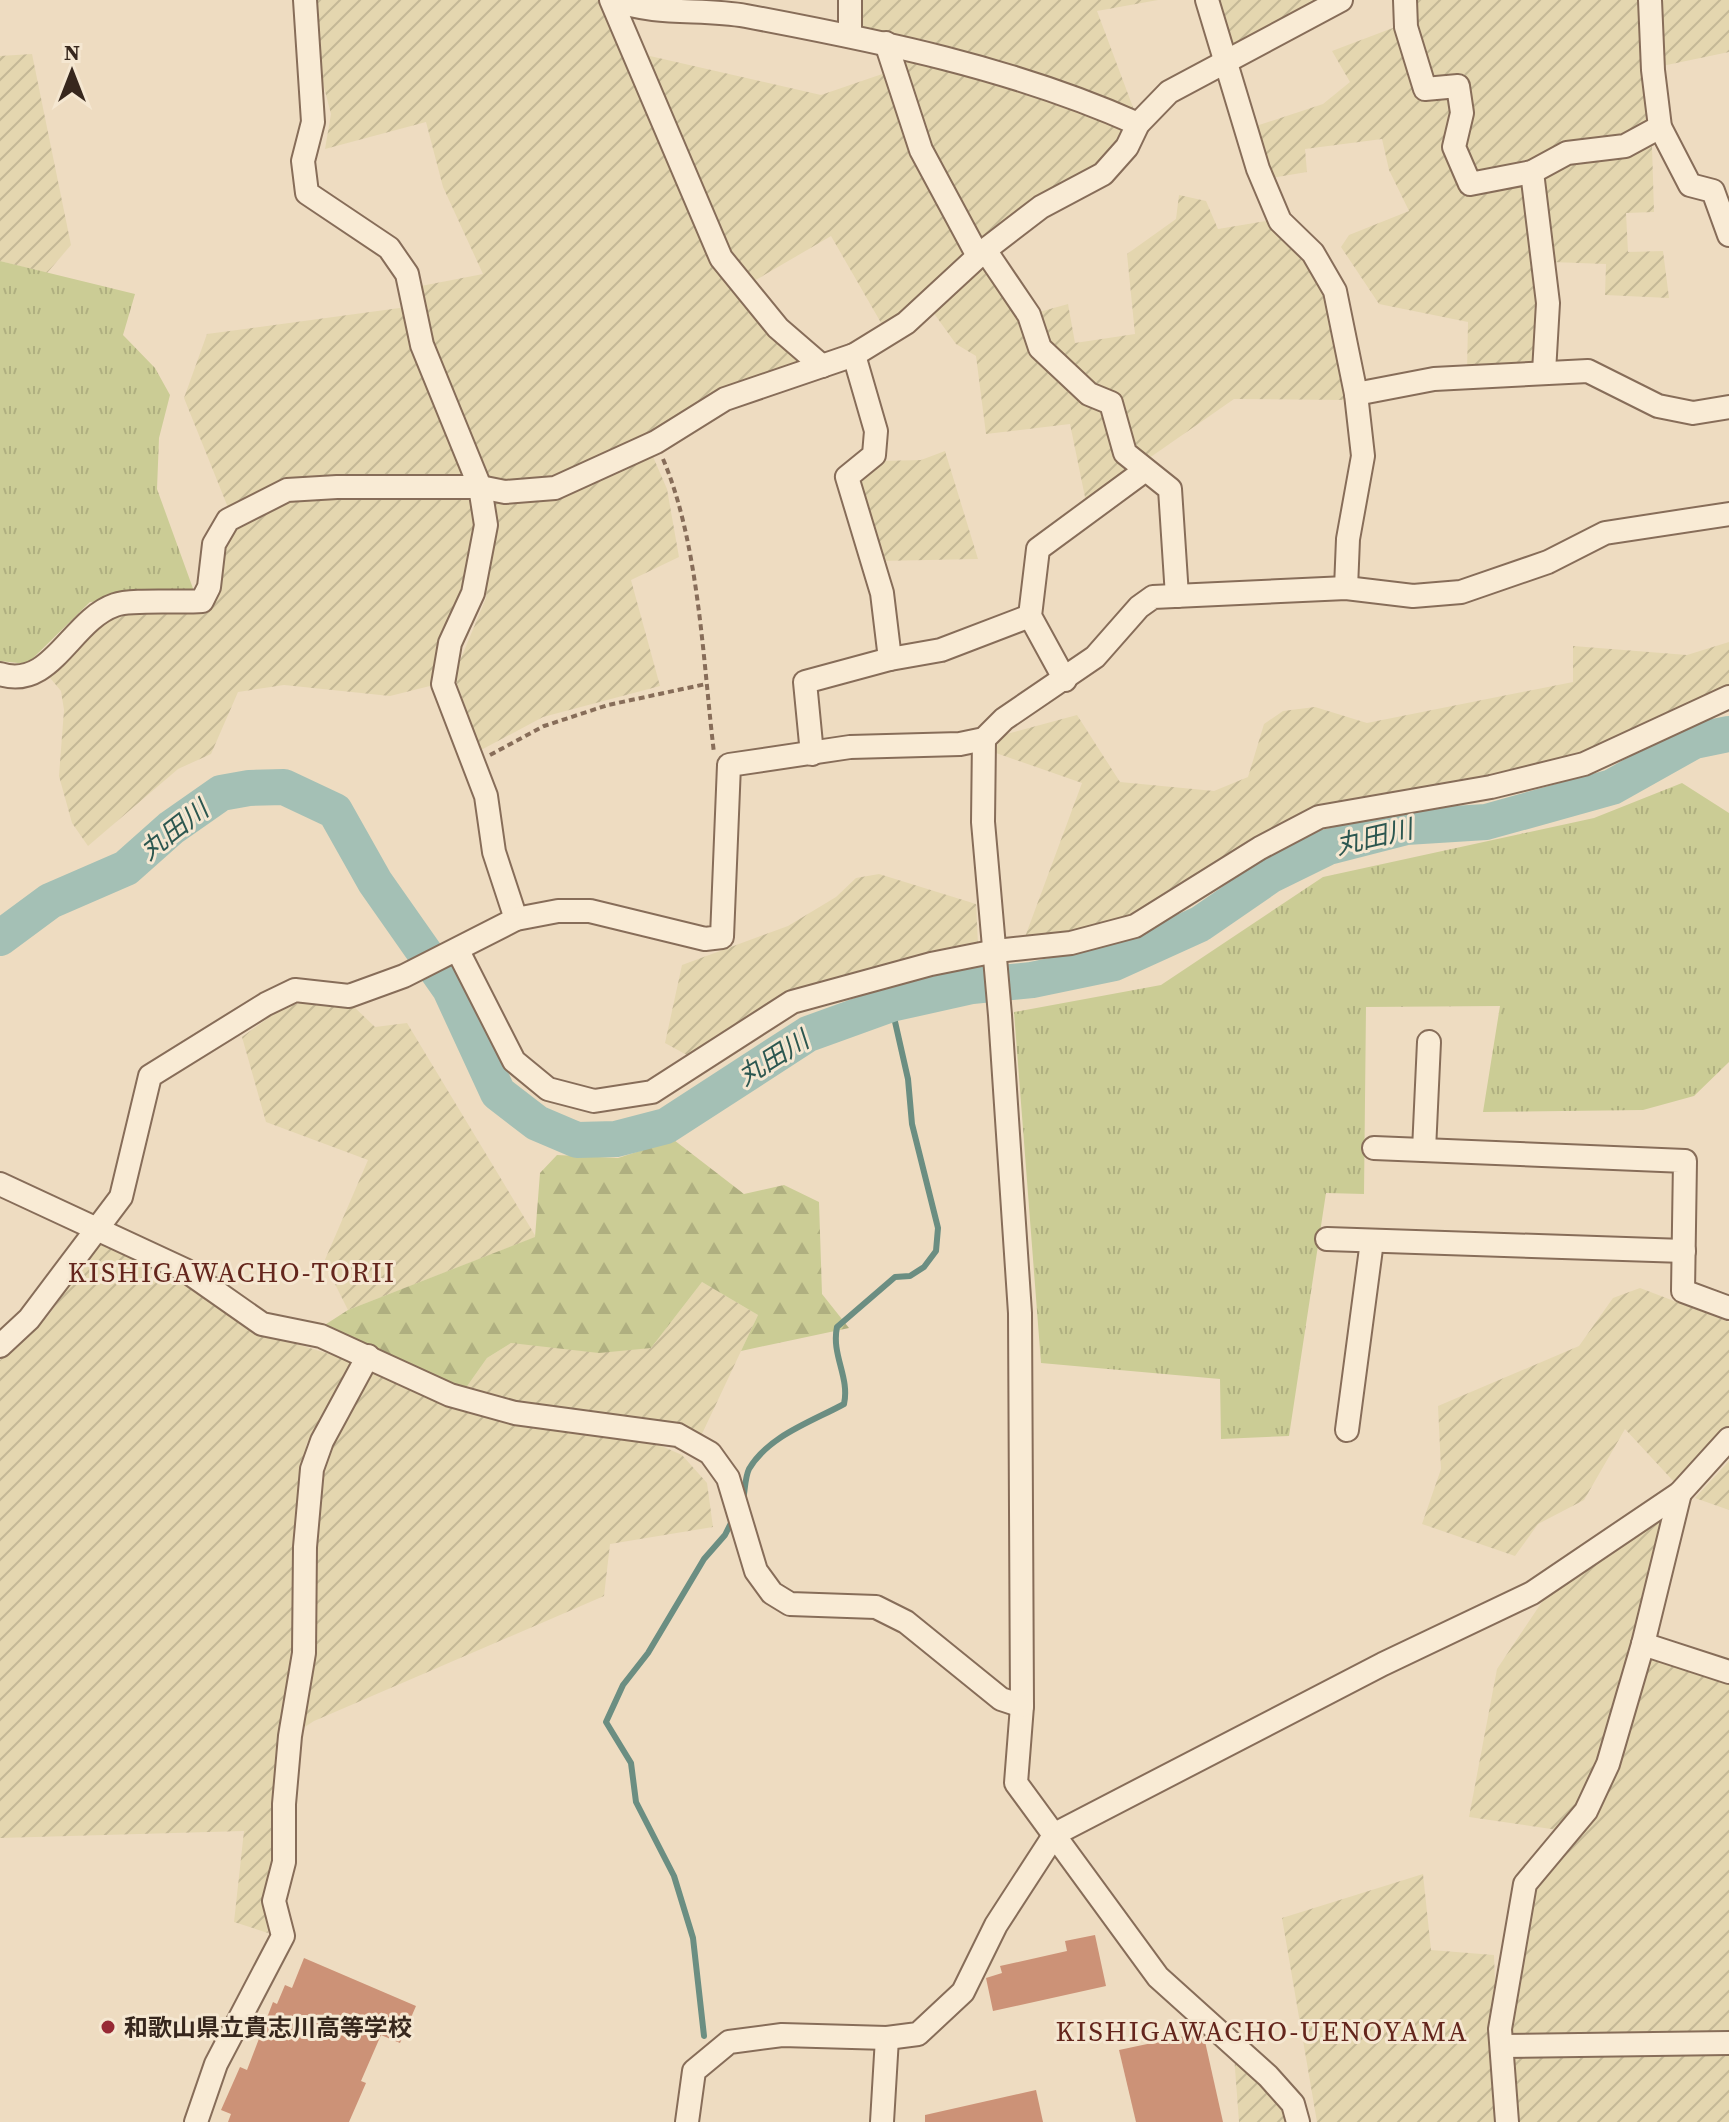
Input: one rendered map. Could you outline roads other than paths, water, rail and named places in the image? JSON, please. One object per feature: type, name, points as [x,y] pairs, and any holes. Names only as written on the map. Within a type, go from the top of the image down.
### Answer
[{"type":"street","points":[[305,0],[313,122],[303,161],[307,193],[389,248],[407,274],[422,345],[480,487],[486,525],[473,593],[450,643],[443,684],[486,796],[494,852],[516,919]]},
{"type":"street","points":[[612,0],[721,258],[778,328],[822,366]]},
{"type":"street","points":[[612,0],[638,9],[739,15],[946,56],[1138,124]]},
{"type":"street","points":[[850,0],[850,36]]},
{"type":"street","points":[[1207,0],[1258,169],[1280,221],[1313,253],[1335,291],[1356,394],[1363,456],[1348,539],[1346,588]]},
{"type":"street","points":[[0,674],[12,679],[34,676],[88,622],[116,604],[202,601],[209,587],[214,544],[228,520],[287,490],[480,487],[505,492],[555,488],[656,442],[725,399],[854,355],[906,323],[982,253],[1041,207],[1103,174],[1127,147],[1138,124],[1169,92],[1341,0]]},
{"type":"street","points":[[1405,0],[1406,27],[1425,89],[1458,86],[1462,113],[1454,147],[1470,184],[1532,172],[1567,153],[1625,146],[1660,127]]},
{"type":"street","points":[[1650,0],[1660,127],[1690,185],[1713,191],[1729,235]]},
{"type":"street","points":[[886,43],[921,150],[982,253],[1029,315],[1040,348],[1089,394],[1111,403],[1125,453],[1170,489],[1177,596]]},
{"type":"street","points":[[1532,172],[1548,303],[1544,372]]},
{"type":"street","points":[[854,355],[876,431],[874,455],[847,477],[882,593],[890,659]]},
{"type":"street","points":[[1356,394],[1434,379],[1588,371],[1658,406],[1693,413],[1729,407]]},
{"type":"street","points":[[1065,680],[1030,616],[1038,549],[1144,471]]},
{"type":"street","points":[[0,1346],[29,1319],[121,1197],[150,1076],[266,1004],[295,990],[349,996],[404,976],[516,919],[558,911],[590,911],[705,939],[722,937],[729,765],[850,747],[960,744],[984,739],[1004,719],[1095,657],[1139,607],[1153,597],[1346,588],[1413,596],[1461,592],[1548,562],[1605,533],[1729,514]]},
{"type":"street","points":[[812,754],[805,682],[890,659],[941,650],[1030,616]]},
{"type":"street","points":[[458,951],[514,1061],[548,1089],[594,1101],[652,1092],[792,1002],[866,980],[996,951],[1071,943],[1135,926],[1260,848],[1319,817],[1491,787],[1584,764],[1729,697]]},
{"type":"street","points":[[984,739],[983,822],[996,951],[1020,1313],[1022,1706],[1016,1783],[1158,1977],[1268,2076],[1293,2104],[1298,2122]]},
{"type":"street","points":[[1424,1150],[1429,1042]]},
{"type":"street","points":[[1374,1148],[1685,1161],[1683,1291],[1729,1308]]},
{"type":"street","points":[[0,1184],[94,1231],[185,1270],[262,1324],[321,1336],[450,1395],[515,1413],[678,1435],[710,1453],[728,1478],[756,1571],[772,1593],[790,1604],[876,1607],[906,1622],[1001,1699],[1022,1706]]},
{"type":"street","points":[[1327,1239],[1684,1251]]},
{"type":"street","points":[[1347,1430],[1372,1241]]},
{"type":"street","points":[[196,2122],[216,2064],[283,1936],[274,1901],[284,1862],[290,1736],[304,1653],[305,1547],[312,1469],[322,1441],[368,1356]]},
{"type":"street","points":[[687,2122],[694,2071],[729,2042],[782,2035],[887,2038],[918,2034],[963,1992],[996,1925],[1055,1834],[1383,1664],[1532,1593],[1680,1493],[1729,1439]]},
{"type":"street","points":[[1507,2122],[1500,2029],[1525,1884],[1586,1811],[1608,1764],[1643,1644],[1680,1493]]},
{"type":"street","points":[[1643,1644],[1729,1672]]},
{"type":"street","points":[[882,2122],[887,2038]]},
{"type":"street","points":[[1502,2046],[1729,2043]]},
{"type":"waterway","name":"丸田川","points":[[0,938],[50,901],[126,868],[171,828],[221,793],[284,787],[335,811],[375,882],[450,989],[498,1093],[537,1123],[577,1140],[616,1139],[666,1126],[808,1034],[891,1004],[972,986],[1032,980],[1114,963],[1200,924],[1271,875],[1328,847],[1406,827],[1486,822],[1612,787],[1694,741],[1729,734]]},
{"type":"waterway","points":[[743,1500],[749,1469],[757,1457],[792,1430],[844,1404],[845,1385],[836,1347],[837,1327],[895,1277],[910,1276],[924,1267],[936,1251],[938,1228],[912,1124],[908,1079],[891,1004]]},
{"type":"waterway","points":[[704,2036],[693,1938],[674,1876],[636,1802],[631,1763],[606,1722],[623,1685],[648,1653],[704,1559],[725,1535],[734,1517]]},
{"type":"place","name":"和歌山県立貴志川高等学校","points":[[108,2027]]},
{"type":"district","name":"KISHIGAWACHO-TORII","points":[[232,1272]]},
{"type":"district","name":"KISHIGAWACHO-UENOYAMA","points":[[1262,2031]]}]
